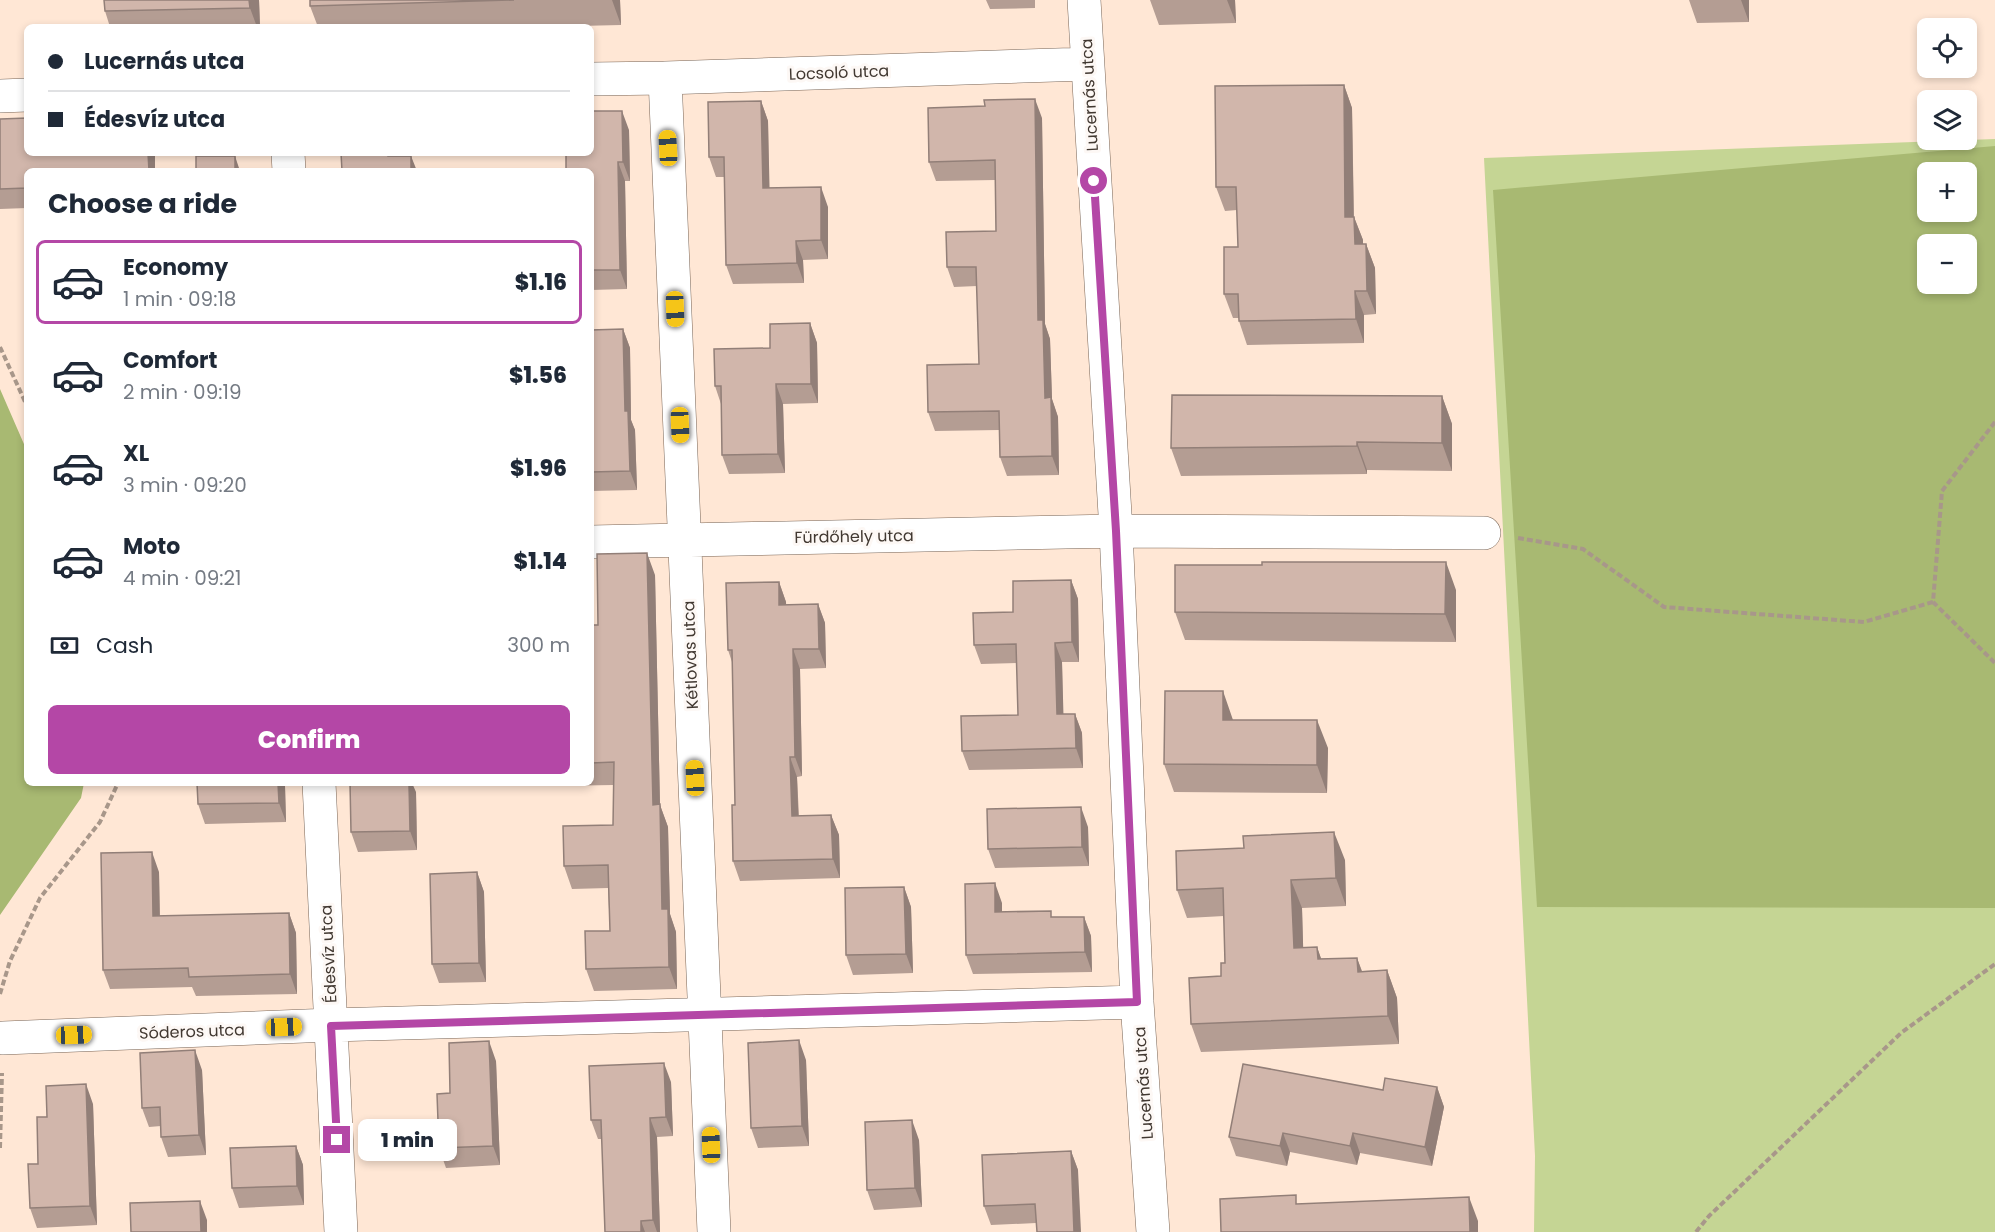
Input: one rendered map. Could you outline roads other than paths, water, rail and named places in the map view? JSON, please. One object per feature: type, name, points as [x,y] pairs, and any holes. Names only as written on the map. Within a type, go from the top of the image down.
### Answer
[{"type":"street","name":"Lucernás utca","points":[[1084,0],[1116,531],[1137,1002],[1153,1232]]},
{"type":"street","name":"Locsoló utca","points":[[594,79],[1087,64]]},
{"type":"street","name":"Kétlovas utca","points":[[665,78],[714,1232]]},
{"type":"street","points":[[0,96],[24,95]]},
{"type":"street","name":"Fürdőhely utca","points":[[594,542],[1116,531],[1484,533]]},
{"type":"street","name":"Édesvíz utca","points":[[319,786],[341,1232]]},
{"type":"street","name":"Sóderos utca","points":[[3,1038],[1137,1002]]}]
